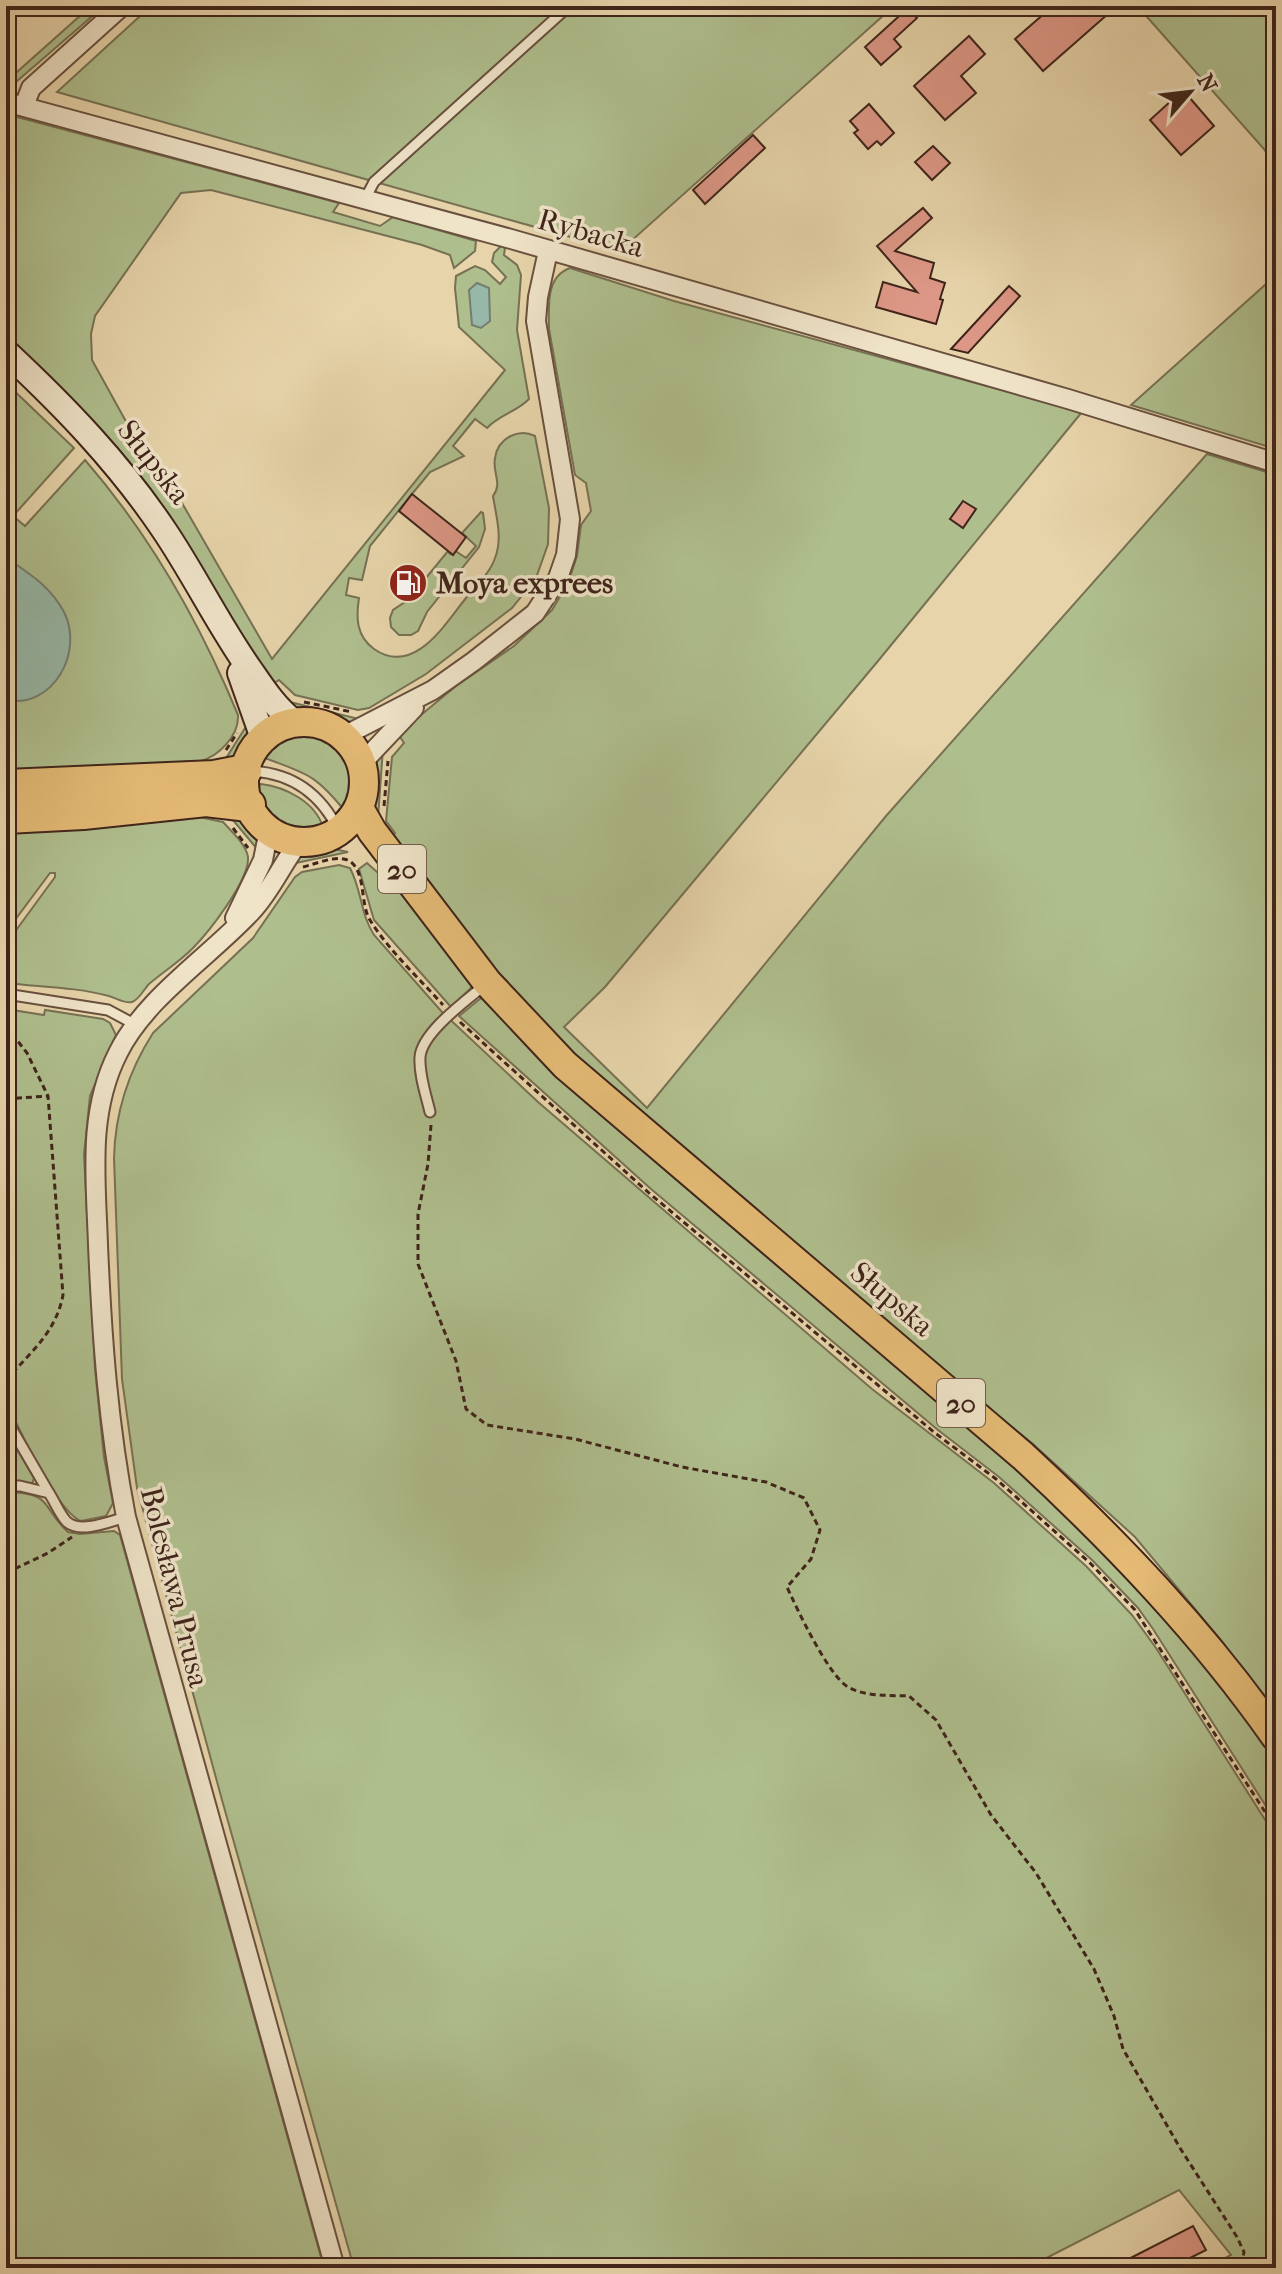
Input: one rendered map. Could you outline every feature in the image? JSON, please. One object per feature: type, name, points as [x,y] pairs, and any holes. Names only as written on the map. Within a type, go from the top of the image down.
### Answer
[{"type":"highway","points":[[6,817],[83,813],[218,781]]},
{"type":"highway","points":[[6,786],[218,781],[259,818]]},
{"type":"main road","name":"Słupska","points":[[6,352],[63,405],[132,485],[177,550],[225,633],[277,707],[294,722]]},
{"type":"main road","name":"Słupska","points":[[225,633],[252,732]]},
{"type":"main road","points":[[218,781],[251,753],[252,732],[294,722],[322,724],[344,736],[353,745],[362,763]]},
{"type":"main road","name":"20","points":[[300,855],[313,841],[339,831],[359,808],[365,786],[362,763]]},
{"type":"main road","name":"Słupska","points":[[359,808],[372,831],[446,930],[487,982],[543,1043],[599,1096],[1071,1500],[1136,1565],[1191,1628],[1276,1737]]},
{"type":"main road","points":[[259,818],[300,855]]},
{"type":"main road","name":"Słupska","points":[[339,831],[394,877],[446,930]]},
{"type":"street","name":"Rybacka","points":[[122,6],[15,104],[365,199],[1068,399],[1276,463]]},
{"type":"street","points":[[362,763],[433,690],[535,613],[553,588],[566,555],[569,508],[536,321],[548,251]]},
{"type":"street","points":[[344,736],[433,690]]},
{"type":"street","name":"Bolesława Prusa","points":[[219,945],[253,886],[263,860],[259,818]]},
{"type":"street","name":"Bolesława Prusa","points":[[300,855],[254,910],[136,1025],[118,1051],[110,1072],[100,1104],[95,1137],[103,1358],[114,1456],[126,1517],[335,2268]]},
{"type":"lane","points":[[365,199],[374,182],[569,6]]},
{"type":"lane","points":[[151,792],[279,774],[309,790],[332,816],[339,831]]},
{"type":"lane","points":[[83,813],[138,796]]},
{"type":"lane","points":[[430,1112],[421,1073],[423,1046],[487,982]]},
{"type":"lane","points":[[6,994],[108,1010],[136,1025]]},
{"type":"lane","points":[[6,1419],[68,1522],[89,1527],[126,1517]]},
{"type":"lane","points":[[6,1486],[49,1493]]},
{"type":"path","points":[[252,732],[215,763],[221,813],[254,856]]},
{"type":"path","points":[[300,855],[350,862],[358,875],[368,919],[452,1014],[660,1203],[923,1423],[996,1479],[1090,1563],[1135,1610],[1276,1829]]},
{"type":"path","points":[[6,1026],[27,1053],[48,1096],[63,1295],[59,1314],[50,1331],[6,1380]]},
{"type":"path","points":[[6,1099],[48,1096]]},
{"type":"path","points":[[430,1112],[428,1164],[418,1214],[418,1264],[456,1361],[466,1409],[487,1425],[575,1439],[682,1467],[766,1482],[804,1498],[820,1530],[811,1559],[787,1587],[808,1633],[845,1686],[871,1695],[909,1696],[936,1720],[991,1815],[1036,1873],[1094,1969],[1114,2016],[1123,2049],[1180,2148],[1241,2244],[1244,2252],[1241,2268]]},
{"type":"path","points":[[6,1573],[71,1539],[76,1526]]},
{"type":"green space","points":[[91,6],[104,6],[16,82],[8,80]]},
{"type":"green space","points":[[151,6],[894,6],[620,251],[57,92]]},
{"type":"green space","points":[[1143,6],[1262,6],[1276,31],[1276,168],[1264,149],[1140,9]]},
{"type":"green space","points":[[6,114],[339,203],[333,212],[380,226],[393,217],[476,241],[475,251],[454,268],[450,255],[422,245],[211,190],[181,193],[95,316],[91,334],[92,360],[139,445],[182,503],[272,659],[505,370],[459,327],[455,288],[456,276],[475,266],[485,270],[500,284],[506,277],[492,262],[494,253],[501,246],[505,248],[504,255],[517,265],[521,275],[517,330],[529,399],[487,428],[475,419],[453,446],[464,456],[430,472],[370,546],[362,580],[349,578],[346,595],[359,598],[359,626],[374,649],[389,656],[402,656],[427,644],[493,564],[499,535],[493,496],[497,487],[495,458],[504,440],[522,433],[535,436],[549,508],[548,544],[536,578],[512,608],[426,674],[369,708],[358,710],[295,695],[279,680],[271,685],[179,532],[130,463],[79,407],[6,338]]},
{"type":"green space","points":[[570,268],[674,301],[1082,412],[605,987],[564,1027],[647,1108],[886,816],[1207,454],[1276,475],[1276,1716],[1221,1640],[1135,1537],[1033,1444],[922,1354],[550,1036],[389,841],[395,833],[386,821],[392,757],[404,743],[398,734],[456,686],[514,646],[552,610],[568,583],[577,556],[581,525],[591,511],[586,483],[575,475],[549,329],[552,285],[562,272]]},
{"type":"green space","points":[[1276,275],[1276,449],[1131,405]]},
{"type":"green space","points":[[6,383],[74,448],[13,516],[25,526],[85,460],[109,489],[172,581],[238,715],[231,738],[206,759],[199,762],[6,774]]},
{"type":"green space","points":[[481,512],[485,529],[479,547],[427,612],[418,631],[411,635],[399,635],[391,627],[393,610],[408,600],[448,551],[450,554],[454,550],[466,558],[476,546],[462,533]]},
{"type":"green space","points":[[283,702],[363,720],[344,722],[322,718],[300,712]]},
{"type":"green space","points":[[247,725],[252,739],[237,761],[223,763]]},
{"type":"green space","points":[[302,734],[328,742],[347,761],[355,785],[352,798],[344,810],[309,776],[265,758],[271,748],[280,742]]},
{"type":"green space","points":[[383,748],[378,818],[370,806],[373,767]]},
{"type":"green space","points":[[257,786],[280,788],[298,797],[313,810],[323,827],[300,829],[280,822],[272,816],[260,797]]},
{"type":"green space","points":[[202,809],[203,818],[223,822],[241,843],[247,852],[247,867],[227,906],[208,931],[187,954],[149,984],[137,999],[126,1002],[84,991],[6,983],[6,944],[55,873],[50,873],[6,932],[6,831]]},
{"type":"green space","points":[[227,813],[250,820],[257,835],[258,850]]},
{"type":"green space","points":[[329,848],[348,852],[291,864],[310,849]]},
{"type":"green space","points":[[367,863],[407,899],[472,980],[471,988],[451,1007],[374,920],[359,869]]},
{"type":"green space","points":[[339,865],[350,868],[374,935],[442,1012],[538,1102],[872,1389],[994,1483],[1086,1566],[1132,1615],[1156,1648],[1276,1837],[1276,2254],[1261,2268],[1211,2268],[1231,2255],[1179,2190],[1027,2268],[354,2268],[137,1488],[122,1379],[114,1158],[124,1093],[153,1033],[253,938],[295,877],[302,872]]},
{"type":"green space","points":[[481,998],[490,1000],[1066,1506],[1253,1719],[1276,1752],[1276,1822],[1153,1629],[1138,1608],[1092,1560],[999,1477],[938,1430],[651,1189],[459,1016]]},
{"type":"green space","points":[[6,1009],[44,1015],[45,1010],[103,1019],[110,1023],[116,1035],[90,1096],[84,1155],[95,1369],[104,1457],[113,1503],[106,1516],[81,1521],[71,1514],[50,1486],[6,1401]]},
{"type":"green space","points":[[6,1431],[34,1478],[32,1484],[6,1481]]},
{"type":"green space","points":[[6,1492],[39,1498],[68,1532],[114,1531],[120,1535],[324,2268],[6,2268]]},
{"type":"shaded area","points":[[477,283],[489,288],[490,321],[481,328],[472,325],[469,290]]},
{"type":"shaded area","points":[[6,561],[11,561],[47,589],[64,612],[69,627],[67,659],[60,674],[38,696],[23,700],[6,700]]},
{"type":"building","points":[[1053,6],[1117,6],[1043,71],[1015,39]]},
{"type":"building","points":[[908,8],[917,18],[894,39],[901,47],[881,65],[865,47]]},
{"type":"building","points":[[969,36],[985,54],[961,76],[976,93],[945,120],[914,86]]},
{"type":"building","points":[[1183,90],[1214,126],[1181,155],[1150,120]]},
{"type":"building","points":[[869,104],[894,133],[881,145],[877,141],[868,149],[854,133],[858,130],[850,121]]},
{"type":"building","points":[[753,135],[765,148],[705,204],[693,190]]},
{"type":"building","points":[[933,146],[950,163],[932,180],[915,162]]},
{"type":"building","points":[[923,208],[932,218],[895,251],[934,263],[930,278],[945,283],[936,324],[876,307],[883,282],[917,292],[877,246]]},
{"type":"building","points":[[1009,286],[1020,296],[968,353],[951,349]]},
{"type":"building","points":[[412,494],[466,537],[453,555],[399,511]]},
{"type":"building","points":[[963,501],[976,509],[963,528],[950,519]]},
{"type":"building","points":[[1193,2226],[1206,2250],[1170,2268],[1111,2268]]},
{"type":"place","name":"Moya exprees","points":[[408,583]]}]
